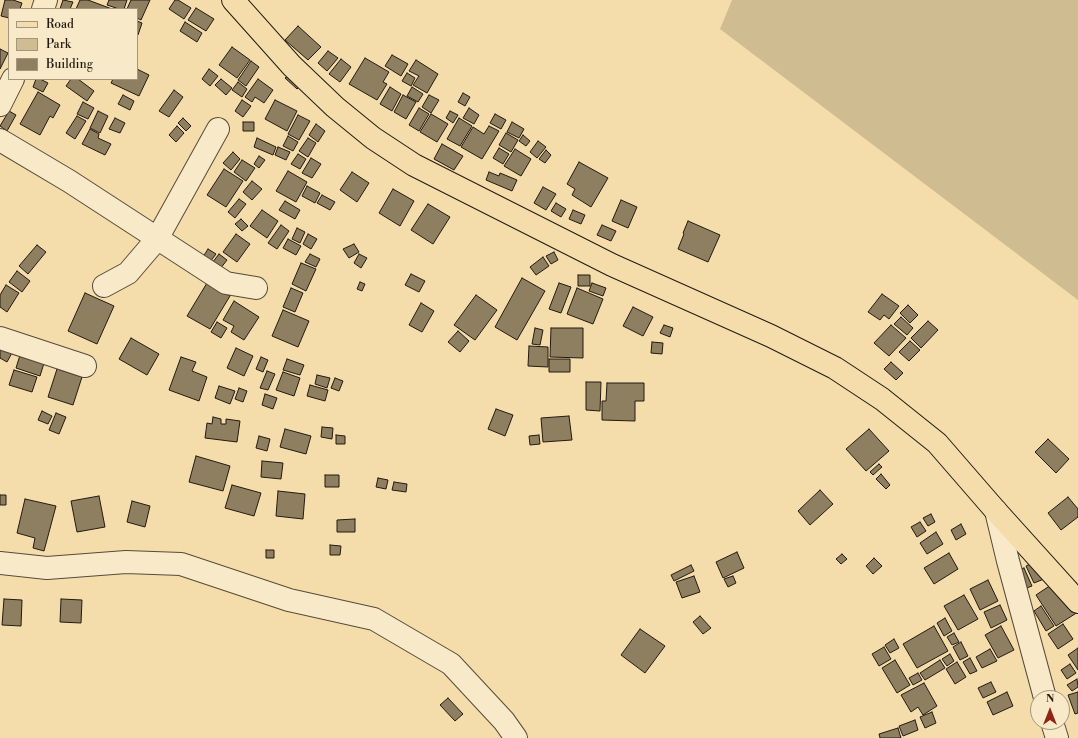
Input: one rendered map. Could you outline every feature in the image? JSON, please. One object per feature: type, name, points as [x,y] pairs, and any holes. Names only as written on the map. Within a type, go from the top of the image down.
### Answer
[{"type":"main road","points":[[233,0],[292,66],[335,107],[374,138],[414,165],[612,265],[771,336],[835,368],[882,399],[937,442],[996,511],[1078,602]]},
{"type":"street","points":[[0,106],[13,80]]},
{"type":"street","points":[[104,286],[128,273],[157,239],[218,128]]},
{"type":"street","points":[[0,140],[69,181],[226,283],[256,288]]},
{"type":"street","points":[[0,338],[85,366]]},
{"type":"street","points":[[996,511],[1008,561],[1044,690]]},
{"type":"street","points":[[0,563],[46,568],[126,562],[181,564],[289,600],[374,619],[451,664],[504,721],[516,738]]},
{"type":"green space","points":[[732,0],[1078,0],[1078,300],[720,29]]},
{"type":"building","points":[[5,0],[13,0],[22,3],[20,8],[8,8],[8,18],[1,16]]},
{"type":"building","points":[[63,0],[73,2],[70,8],[60,8]]},
{"type":"building","points":[[80,0],[88,0],[109,8],[76,8]]},
{"type":"building","points":[[109,0],[127,0],[124,8],[116,8],[107,5]]},
{"type":"building","points":[[131,0],[150,0],[141,20],[138,18],[138,8],[127,8]]},
{"type":"building","points":[[175,0],[178,0],[191,8],[184,19],[169,9]]},
{"type":"building","points":[[196,8],[214,19],[206,31],[188,20]]},
{"type":"building","points":[[138,21],[142,23],[138,35]]},
{"type":"building","points":[[185,22],[202,33],[197,42],[180,31]]},
{"type":"building","points":[[298,26],[321,47],[308,60],[285,40]]},
{"type":"building","points":[[232,47],[250,60],[237,78],[219,65]]},
{"type":"building","points":[[0,49],[8,53],[0,69]]},
{"type":"building","points":[[328,51],[338,58],[327,71],[318,63]]},
{"type":"building","points":[[392,55],[408,64],[401,76],[385,66]]},
{"type":"building","points":[[365,58],[389,72],[383,82],[387,84],[377,100],[349,84]]},
{"type":"building","points":[[341,59],[351,67],[340,82],[329,74]]},
{"type":"building","points":[[416,60],[438,74],[427,93],[413,85],[419,76],[409,71]]},
{"type":"building","points":[[251,61],[259,67],[246,86],[238,80]]},
{"type":"building","points":[[209,69],[218,76],[210,86],[202,79]]},
{"type":"building","points":[[138,70],[149,75],[139,96],[111,83],[112,80],[138,80]]},
{"type":"building","points":[[292,72],[303,83],[297,89],[285,78]]},
{"type":"building","points":[[407,73],[415,78],[411,86],[402,81]]},
{"type":"building","points":[[221,79],[232,88],[226,95],[215,85]]},
{"type":"building","points":[[258,79],[273,90],[264,103],[255,97],[252,102],[245,97]]},
{"type":"building","points":[[36,80],[42,80],[48,83],[43,92],[33,87]]},
{"type":"building","points":[[70,80],[79,80],[94,91],[87,101],[66,86]]},
{"type":"building","points":[[238,82],[247,89],[242,97],[232,90]]},
{"type":"building","points":[[390,87],[401,94],[392,111],[380,104]]},
{"type":"building","points":[[412,87],[423,94],[418,102],[407,96]]},
{"type":"building","points":[[174,90],[183,97],[169,117],[159,111]]},
{"type":"building","points":[[38,92],[60,105],[53,118],[50,116],[40,135],[20,124]]},
{"type":"building","points":[[463,93],[470,97],[465,106],[458,102]]},
{"type":"building","points":[[123,95],[134,101],[130,110],[118,104]]},
{"type":"building","points":[[403,95],[416,102],[406,119],[394,112]]},
{"type":"building","points":[[429,95],[439,100],[431,113],[422,107]]},
{"type":"building","points":[[242,100],[251,106],[243,117],[235,111]]},
{"type":"building","points":[[275,100],[297,111],[287,131],[265,119]]},
{"type":"building","points":[[83,102],[94,108],[88,119],[77,114]]},
{"type":"building","points":[[419,108],[429,114],[419,131],[409,125]]},
{"type":"building","points":[[469,108],[479,115],[474,124],[463,118]]},
{"type":"building","points":[[9,111],[16,115],[7,131],[0,126]]},
{"type":"building","points":[[98,111],[108,116],[100,133],[90,128]]},
{"type":"building","points":[[450,111],[458,115],[453,123],[446,118]]},
{"type":"building","points":[[431,114],[448,124],[437,142],[420,132]]},
{"type":"building","points":[[495,114],[506,120],[501,129],[490,123]]},
{"type":"building","points":[[298,115],[310,121],[299,140],[288,134]]},
{"type":"building","points":[[77,116],[86,121],[75,139],[66,133]]},
{"type":"building","points":[[115,118],[125,123],[120,133],[109,129]]},
{"type":"building","points":[[183,118],[191,126],[186,131],[178,123]]},
{"type":"building","points":[[459,118],[472,126],[460,146],[447,139]]},
{"type":"building","points":[[243,122],[254,122],[254,131],[243,131]]},
{"type":"building","points":[[512,122],[524,129],[519,138],[507,132]]},
{"type":"building","points":[[316,124],[325,131],[318,142],[309,135]]},
{"type":"building","points":[[177,126],[184,133],[176,142],[169,135]]},
{"type":"building","points":[[489,126],[499,131],[482,159],[461,147],[473,127],[484,134]]},
{"type":"building","points":[[90,129],[99,134],[98,138],[111,144],[105,155],[82,144]]},
{"type":"building","points":[[506,133],[518,140],[511,152],[499,145]]},
{"type":"building","points":[[523,135],[530,141],[526,146],[519,141]]},
{"type":"building","points":[[288,136],[298,142],[293,151],[283,146]]},
{"type":"building","points":[[257,138],[276,147],[273,155],[254,147]]},
{"type":"building","points":[[308,138],[316,143],[308,157],[299,151]]},
{"type":"building","points":[[538,141],[546,147],[537,158],[530,152]]},
{"type":"building","points":[[442,144],[463,156],[454,170],[434,159]]},
{"type":"building","points":[[278,147],[290,152],[286,160],[275,155]]},
{"type":"building","points":[[499,148],[509,154],[503,164],[493,158]]},
{"type":"building","points":[[515,149],[531,159],[521,176],[504,166]]},
{"type":"building","points":[[546,150],[551,155],[545,163],[539,159]]},
{"type":"building","points":[[233,152],[240,159],[231,170],[223,163]]},
{"type":"building","points":[[298,154],[306,159],[300,169],[291,164]]},
{"type":"building","points":[[259,156],[265,160],[259,168],[254,164]]},
{"type":"building","points":[[311,158],[321,164],[312,178],[302,173]]},
{"type":"building","points":[[242,160],[255,168],[246,181],[234,172]]},
{"type":"building","points":[[579,162],[608,178],[591,207],[572,195],[575,189],[567,184]]},
{"type":"building","points":[[224,169],[243,181],[226,207],[207,195]]},
{"type":"building","points":[[288,171],[307,182],[296,202],[276,191]]},
{"type":"building","points":[[352,172],[369,183],[357,202],[340,190]]},
{"type":"building","points":[[489,172],[499,176],[500,173],[517,180],[512,191],[486,180]]},
{"type":"building","points":[[252,181],[262,189],[252,200],[243,192]]},
{"type":"building","points":[[307,186],[320,193],[315,203],[302,196]]},
{"type":"building","points":[[543,187],[556,194],[546,210],[534,203]]},
{"type":"building","points":[[393,189],[414,201],[400,226],[379,213]]},
{"type":"building","points":[[322,195],[335,202],[330,210],[317,203]]},
{"type":"building","points":[[239,199],[246,204],[235,218],[228,212]]},
{"type":"building","points":[[621,200],[637,207],[628,228],[612,221]]},
{"type":"building","points":[[285,201],[300,210],[295,219],[279,210]]},
{"type":"building","points":[[556,203],[566,209],[561,217],[551,211]]},
{"type":"building","points":[[428,204],[450,217],[433,244],[411,230]]},
{"type":"building","points":[[262,210],[278,221],[267,238],[250,226]]},
{"type":"building","points":[[573,210],[585,215],[581,224],[569,219]]},
{"type":"building","points":[[241,219],[248,226],[242,231],[235,224]]},
{"type":"building","points":[[688,221],[720,235],[708,262],[678,249]]},
{"type":"building","points":[[281,225],[289,231],[277,249],[268,243]]},
{"type":"building","points":[[602,225],[616,231],[611,241],[597,235]]},
{"type":"building","points":[[297,228],[305,232],[300,243],[292,239]]},
{"type":"building","points":[[236,234],[250,244],[237,262],[223,252]]},
{"type":"building","points":[[308,234],[317,239],[311,249],[303,244]]},
{"type":"building","points":[[288,239],[301,246],[296,255],[283,248]]},
{"type":"building","points":[[354,244],[359,252],[349,258],[343,249]]},
{"type":"building","points":[[37,245],[46,252],[28,274],[19,266]]},
{"type":"building","points":[[208,249],[216,254],[210,262],[203,257]]},
{"type":"building","points":[[554,252],[558,260],[551,264],[546,256]]},
{"type":"building","points":[[219,254],[227,260],[220,269],[212,263]]},
{"type":"building","points":[[310,254],[320,259],[316,267],[305,262]]},
{"type":"building","points":[[359,254],[367,258],[361,268],[354,263]]},
{"type":"building","points":[[543,257],[549,266],[536,275],[530,267]]},
{"type":"building","points":[[301,263],[316,269],[306,291],[292,284]]},
{"type":"building","points":[[17,271],[30,281],[22,292],[9,282]]},
{"type":"building","points":[[411,274],[425,281],[419,292],[405,285]]},
{"type":"building","points":[[578,275],[590,275],[590,286],[578,286]]},
{"type":"building","points":[[522,278],[545,291],[517,340],[495,327]]},
{"type":"building","points":[[360,282],[365,284],[362,291],[357,289]]},
{"type":"building","points":[[207,283],[230,296],[210,329],[187,316]]},
{"type":"building","points":[[559,283],[571,287],[561,313],[549,309]]},
{"type":"building","points":[[592,283],[606,288],[603,296],[589,291]]},
{"type":"building","points":[[6,285],[19,293],[7,312],[0,307],[0,295]]},
{"type":"building","points":[[291,288],[303,293],[295,312],[283,307]]},
{"type":"building","points":[[577,288],[603,299],[593,324],[567,314]]},
{"type":"building","points":[[85,293],[114,306],[97,344],[68,331]]},
{"type":"building","points":[[882,294],[899,306],[889,319],[884,315],[880,320],[868,312]]},
{"type":"building","points":[[476,295],[497,310],[475,340],[454,325]]},
{"type":"building","points":[[234,301],[259,317],[244,340],[231,332],[234,326],[223,320]]},
{"type":"building","points":[[421,303],[434,311],[422,332],[409,325]]},
{"type":"building","points":[[908,305],[918,315],[910,323],[900,313]]},
{"type":"building","points":[[633,307],[653,317],[643,336],[623,326]]},
{"type":"building","points":[[283,310],[309,321],[298,347],[272,336]]},
{"type":"building","points":[[901,317],[913,328],[907,335],[894,324]]},
{"type":"building","points":[[928,321],[938,330],[921,348],[911,338]]},
{"type":"building","points":[[217,322],[227,328],[221,338],[211,332]]},
{"type":"building","points":[[664,325],[673,328],[670,337],[660,333]]},
{"type":"building","points":[[891,325],[906,338],[889,356],[874,343]]},
{"type":"building","points":[[535,328],[543,330],[540,345],[532,344]]},
{"type":"building","points":[[551,328],[583,328],[583,358],[550,357]]},
{"type":"building","points":[[458,331],[469,341],[460,352],[448,342]]},
{"type":"building","points":[[131,338],[159,354],[147,375],[119,359]]},
{"type":"building","points":[[910,341],[920,350],[909,361],[899,352]]},
{"type":"building","points":[[652,342],[663,343],[662,354],[651,353]]},
{"type":"building","points":[[529,346],[548,347],[548,367],[528,366]]},
{"type":"building","points":[[236,348],[253,356],[244,376],[227,368]]},
{"type":"building","points":[[0,349],[13,351],[7,362],[0,358]]},
{"type":"building","points":[[21,352],[45,360],[40,376],[16,368]]},
{"type":"building","points":[[181,357],[196,362],[192,371],[207,377],[199,401],[169,390]]},
{"type":"building","points":[[261,357],[268,360],[263,372],[256,369]]},
{"type":"building","points":[[287,359],[304,365],[300,375],[283,370]]},
{"type":"building","points":[[549,359],[570,359],[570,372],[549,372]]},
{"type":"building","points":[[891,362],[903,373],[896,380],[884,369]]},
{"type":"building","points":[[57,369],[82,377],[73,405],[48,397]]},
{"type":"building","points":[[14,370],[37,377],[32,392],[9,385]]},
{"type":"building","points":[[267,371],[275,374],[268,390],[260,388]]},
{"type":"building","points":[[283,372],[300,378],[294,396],[276,390]]},
{"type":"building","points":[[317,375],[330,378],[327,388],[315,384]]},
{"type":"building","points":[[335,378],[343,381],[339,391],[331,388]]},
{"type":"building","points":[[586,382],[601,382],[600,411],[586,410]]},
{"type":"building","points":[[607,383],[644,383],[644,401],[635,401],[635,421],[602,420],[602,401],[606,401]]},
{"type":"building","points":[[310,385],[328,390],[325,401],[307,396]]},
{"type":"building","points":[[219,386],[235,391],[230,404],[215,398]]},
{"type":"building","points":[[239,388],[247,391],[243,402],[235,399]]},
{"type":"building","points":[[265,394],[277,398],[273,409],[262,405]]},
{"type":"building","points":[[496,409],[513,415],[505,436],[488,429]]},
{"type":"building","points":[[42,411],[52,416],[48,424],[38,420]]},
{"type":"building","points":[[56,413],[66,417],[59,434],[49,430]]},
{"type":"building","points":[[569,416],[572,440],[543,442],[541,418]]},
{"type":"building","points":[[213,417],[221,419],[221,424],[226,424],[226,419],[240,421],[237,442],[205,438],[207,423],[212,424]]},
{"type":"building","points":[[322,427],[333,428],[332,439],[321,437]]},
{"type":"building","points":[[285,429],[311,436],[306,454],[280,447]]},
{"type":"building","points":[[869,429],[889,451],[866,471],[846,449]]},
{"type":"building","points":[[336,435],[345,436],[345,444],[336,444]]},
{"type":"building","points":[[539,435],[540,444],[530,445],[529,436]]},
{"type":"building","points":[[259,436],[270,439],[267,451],[256,448]]},
{"type":"building","points":[[1048,439],[1069,459],[1056,473],[1035,452]]},
{"type":"building","points":[[196,456],[230,466],[223,491],[189,482]]},
{"type":"building","points":[[262,461],[283,463],[281,479],[261,477]]},
{"type":"building","points":[[879,464],[882,467],[873,475],[870,472]]},
{"type":"building","points":[[881,474],[890,485],[886,489],[876,479]]},
{"type":"building","points":[[325,475],[339,475],[339,487],[325,487]]},
{"type":"building","points":[[378,478],[388,480],[386,489],[376,487]]},
{"type":"building","points":[[394,482],[407,484],[406,492],[392,490]]},
{"type":"building","points":[[232,485],[261,493],[254,516],[225,508]]},
{"type":"building","points":[[820,490],[833,504],[810,525],[798,511]]},
{"type":"building","points":[[278,491],[305,494],[303,519],[276,516]]},
{"type":"building","points":[[0,495],[6,495],[6,505],[0,505]]},
{"type":"building","points":[[99,496],[105,527],[77,532],[71,501]]},
{"type":"building","points":[[1068,497],[1078,509],[1078,517],[1061,530],[1048,513]]},
{"type":"building","points":[[25,499],[56,506],[44,551],[33,548],[35,538],[17,533]]},
{"type":"building","points":[[132,501],[150,506],[145,527],[127,522]]},
{"type":"building","points":[[931,514],[935,522],[928,526],[923,518]]},
{"type":"building","points":[[355,519],[355,532],[337,532],[337,520]]},
{"type":"building","points":[[920,522],[926,531],[917,537],[911,527]]},
{"type":"building","points":[[961,524],[966,534],[956,540],[951,530]]},
{"type":"building","points":[[936,532],[943,544],[927,554],[920,543]]},
{"type":"building","points":[[330,545],[341,546],[340,555],[330,555]]},
{"type":"building","points":[[266,550],[274,550],[274,558],[266,558]]},
{"type":"building","points":[[737,552],[744,568],[723,578],[716,562]]},
{"type":"building","points":[[949,553],[958,569],[934,584],[924,568]]},
{"type":"building","points":[[842,554],[847,559],[841,564],[836,559]]},
{"type":"building","points":[[874,558],[882,566],[873,574],[866,566]]},
{"type":"building","points":[[1036,561],[1044,579],[1034,583],[1026,566]]},
{"type":"building","points":[[691,565],[694,571],[674,581],[671,575]]},
{"type":"building","points":[[1024,568],[1032,586],[1024,589],[1016,571]]},
{"type":"building","points":[[694,576],[700,592],[682,598],[676,582]]},
{"type":"building","points":[[733,576],[736,583],[728,587],[724,579]]},
{"type":"building","points":[[988,580],[998,601],[980,610],[970,589]]},
{"type":"building","points":[[1057,581],[1078,612],[1056,626],[1036,595]]},
{"type":"building","points":[[964,595],[978,619],[958,630],[944,606]]},
{"type":"building","points":[[4,599],[22,600],[21,626],[2,625]]},
{"type":"building","points":[[61,599],[82,600],[81,623],[60,622]]},
{"type":"building","points":[[1000,605],[1007,620],[991,628],[984,612]]},
{"type":"building","points":[[1041,606],[1054,626],[1046,631],[1034,611]]},
{"type":"building","points":[[700,616],[711,628],[703,634],[693,622]]},
{"type":"building","points":[[945,618],[952,631],[944,636],[937,623]]},
{"type":"building","points":[[1063,624],[1073,639],[1058,649],[1048,634]]},
{"type":"building","points":[[934,626],[948,651],[917,668],[903,644]]},
{"type":"building","points":[[1001,626],[1014,650],[998,658],[985,635]]},
{"type":"building","points":[[640,629],[665,646],[645,673],[621,655]]},
{"type":"building","points":[[954,633],[959,642],[952,645],[947,637]]},
{"type":"building","points":[[894,639],[899,648],[890,653],[885,645]]},
{"type":"building","points":[[961,642],[968,656],[960,660],[953,647]]},
{"type":"building","points":[[884,647],[891,659],[879,666],[872,654]]},
{"type":"building","points":[[1078,648],[1078,670],[1068,655]]},
{"type":"building","points":[[990,649],[997,661],[982,668],[976,657]]},
{"type":"building","points":[[950,654],[954,661],[947,666],[942,659]]},
{"type":"building","points":[[970,658],[977,671],[970,674],[963,662]]},
{"type":"building","points":[[895,660],[910,685],[897,693],[882,668]]},
{"type":"building","points":[[940,660],[945,668],[925,680],[920,673]]},
{"type":"building","points":[[957,662],[966,677],[955,684],[946,669]]},
{"type":"building","points":[[1070,664],[1076,673],[1067,679],[1061,670]]},
{"type":"building","points":[[918,673],[922,680],[913,685],[909,678]]},
{"type":"building","points":[[1077,679],[1078,687],[1072,691],[1067,685]]},
{"type":"building","points":[[991,682],[996,692],[983,698],[978,688]]},
{"type":"building","points":[[924,683],[937,706],[923,715],[918,707],[911,712],[901,695]]},
{"type":"building","points":[[1007,692],[1013,706],[993,715],[987,702]]},
{"type":"building","points":[[1078,692],[1078,713],[1075,714],[1070,700],[1070,694]]},
{"type":"building","points":[[448,698],[463,714],[455,721],[440,705]]},
{"type":"building","points":[[932,712],[936,723],[925,728],[920,717]]},
{"type":"building","points":[[915,720],[918,730],[903,736],[899,726]]},
{"type":"building","points":[[898,728],[901,738],[880,738],[879,734]]}]
